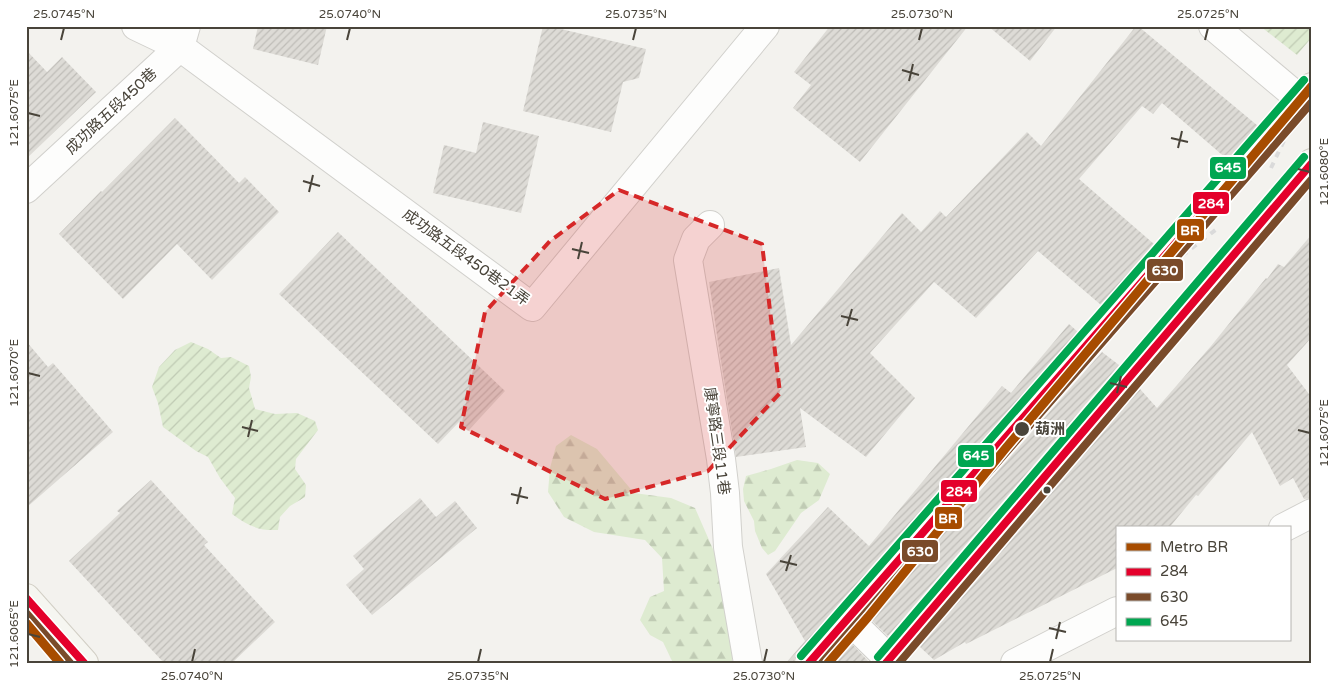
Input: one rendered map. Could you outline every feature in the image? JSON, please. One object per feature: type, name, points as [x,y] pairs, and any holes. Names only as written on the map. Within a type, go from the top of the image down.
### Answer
[{"type":"main road","points":[[809,663],[1306,93]]},
{"type":"main road","points":[[889,662],[1312,163]]},
{"type":"main road","points":[[26,598],[84,663]]},
{"type":"street","points":[[136,26],[183,36]]},
{"type":"street","name":"成功路五段450巷21弄","points":[[183,36],[532,307],[765,26]]},
{"type":"street","points":[[1213,26],[1306,93]]},
{"type":"street","name":"成功路五段450巷","points":[[26,189],[183,36]]},
{"type":"street","name":"康寧路三段11巷","points":[[710,225],[696,239],[688,260],[721,459],[728,547],[748,663]]},
{"type":"street","points":[[1287,526],[1312,514]]},
{"type":"street","points":[[1014,663],[1116,612]]},
{"type":"street","points":[[847,618],[889,662]]},
{"type":"highlighted area","points":[[619,190],[762,244],[780,393],[708,471],[605,499],[461,427],[485,312],[550,241]]},
{"type":"green space","points":[[1260,26],[1312,26],[1312,37],[1297,55]]},
{"type":"green space","points":[[191,342],[208,349],[221,358],[231,357],[249,366],[251,377],[249,388],[255,409],[275,414],[297,413],[315,421],[318,430],[296,459],[295,469],[306,485],[305,497],[290,506],[280,517],[278,530],[265,530],[254,527],[232,514],[235,498],[220,478],[208,457],[196,451],[163,427],[158,403],[152,387],[159,367],[175,350]]},
{"type":"green space","points":[[571,435],[597,449],[634,493],[671,498],[695,508],[716,556],[732,615],[732,663],[673,663],[663,642],[650,635],[640,620],[650,597],[664,591],[662,558],[645,540],[594,532],[564,517],[548,492],[550,468],[556,446]]},
{"type":"green space","points":[[797,460],[818,463],[830,474],[819,500],[801,513],[775,551],[768,555],[762,548],[755,531],[754,521],[744,501],[743,489],[746,476]]},
{"type":"building","points":[[258,26],[327,26],[318,65],[253,49]]},
{"type":"building","points":[[543,26],[646,49],[639,78],[623,82],[611,132],[523,111]]},
{"type":"building","points":[[830,26],[968,26],[860,162],[793,108],[811,85],[794,72]]},
{"type":"building","points":[[988,26],[1057,26],[1030,61]]},
{"type":"building","points":[[1136,26],[1258,126],[1228,160],[1162,103],[1153,114],[1142,106],[1079,179],[1154,244],[1101,305],[1038,251],[976,318],[934,282],[870,353],[915,398],[866,457],[800,408],[806,447],[736,457],[709,282],[779,268],[791,345],[902,213],[921,232],[940,211],[946,217],[1027,132],[1041,146]]},
{"type":"building","points":[[26,50],[47,72],[62,57],[96,92],[26,159]]},
{"type":"building","points":[[175,118],[239,183],[245,177],[279,212],[212,280],[177,244],[123,299],[59,234]]},
{"type":"building","points":[[483,122],[539,136],[521,213],[433,193],[444,145],[476,153]]},
{"type":"building","points":[[338,232],[505,391],[468,431],[459,422],[438,444],[279,294]]},
{"type":"building","points":[[1312,234],[1312,337],[1287,365],[1312,398],[1312,498],[1304,499],[1293,478],[1280,486],[1252,432],[1171,526],[1116,526],[1116,569],[966,644],[965,642],[934,660],[920,647],[1140,389],[1157,408],[1278,264],[1284,267]]},
{"type":"building","points":[[1069,324],[1078,332],[836,607],[797,653],[794,663],[786,663],[805,641],[766,574],[828,507],[869,546],[1002,386],[1011,393]]},
{"type":"building","points":[[26,341],[48,367],[53,363],[113,432],[26,508]]},
{"type":"building","points":[[1102,352],[1119,365],[888,636],[869,618]]},
{"type":"building","points":[[151,480],[208,542],[204,545],[275,622],[232,663],[164,663],[69,561],[120,513],[117,511]]},
{"type":"building","points":[[420,498],[436,517],[455,501],[477,528],[372,615],[346,585],[364,569],[353,556]]},
{"type":"building","points":[[849,641],[870,663],[830,663]]},
{"type":"railway","points":[[1271,168],[1307,92]]},
{"type":"railway","points":[[1144,285],[1218,228]]},
{"type":"metro line","name":"BR","points":[[828,663],[868,617],[1005,449],[1312,86]]},
{"type":"metro line","name":"BR","points":[[26,623],[60,663]]},
{"type":"transit line","name":"645","points":[[801,656],[1304,80]]},
{"type":"transit line","name":"284","points":[[809,663],[1312,87]]},
{"type":"transit line","name":"630","points":[[822,663],[1312,102]]},
{"type":"transit line","name":"645","points":[[878,657],[1304,157]]},
{"type":"transit line","name":"284","points":[[886,663],[1312,163]]},
{"type":"transit line","name":"630","points":[[899,663],[1312,179]]},
{"type":"transit line","name":"284","points":[[26,598],[84,663]]},
{"type":"transit line","name":"630","points":[[26,613],[70,663]]},
{"type":"place","name":"葫洲","points":[[1022,429]]}]
